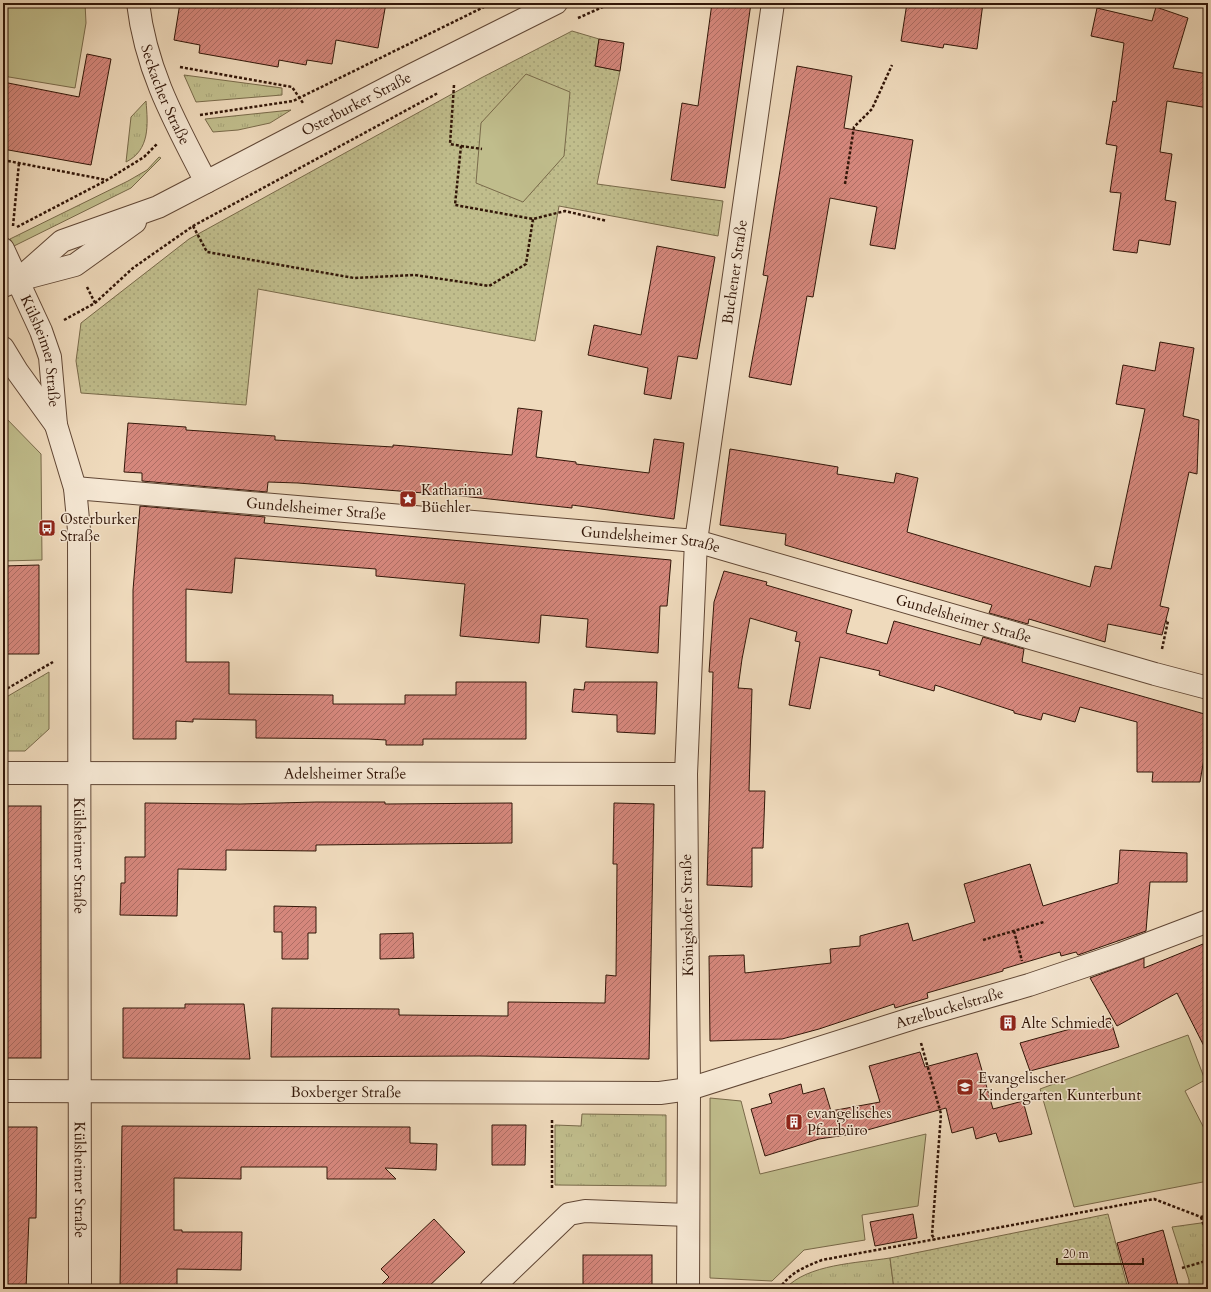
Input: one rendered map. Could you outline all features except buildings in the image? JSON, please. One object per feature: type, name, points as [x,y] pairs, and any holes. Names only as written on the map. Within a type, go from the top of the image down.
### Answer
[{"type":"street","name":"Seckacher Straße","points":[[138,3],[141,30],[153,74],[178,129],[206,182]]},
{"type":"street","name":"Osterburker Straße","points":[[11,283],[62,241],[158,207],[405,78],[556,3]]},
{"type":"street","name":"Buchener Straße","points":[[696,541],[773,3]]},
{"type":"street","name":"Külsheimer Straße","points":[[3,249],[11,283],[41,331],[50,357],[56,425],[75,488],[79,530],[80,1289]]},
{"type":"street","name":"Külsheimer Straße","points":[[3,348],[17,372],[56,425]]},
{"type":"street","name":"Gundelsheimer Straße","points":[[75,488],[696,541],[1208,688]]},
{"type":"street","name":"Königshofer Straße","points":[[688,1289],[689,1089],[686,774],[696,541]]},
{"type":"street","name":"Adelsheimer Straße","points":[[3,773],[686,774]]},
{"type":"street","name":"Atzelbuckelstraße","points":[[689,1089],[914,1018],[1029,985],[1121,954],[1208,921]]},
{"type":"street","name":"Boxberger Straße","points":[[3,1091],[660,1093],[689,1089]]},
{"type":"street","points":[[491,1289],[569,1214],[585,1211],[688,1215]]},
{"type":"path","points":[[19,163],[13,229],[107,180],[144,157],[162,139],[202,114],[292,101],[492,3]]},
{"type":"path","points":[[571,22],[612,3]]},
{"type":"path","points":[[845,184],[854,127],[872,109],[892,65]]},
{"type":"path","points":[[153,74],[178,67],[292,87],[300,97]]},
{"type":"path","points":[[447,88],[461,81]]},
{"type":"path","points":[[454,85],[450,144],[482,149]]},
{"type":"path","points":[[41,331],[95,303],[134,268],[193,226],[440,92]]},
{"type":"path","points":[[461,146],[456,205],[532,219],[565,211],[607,221]]},
{"type":"path","points":[[3,160],[107,180]]},
{"type":"path","points":[[193,226],[207,252],[354,278],[415,275],[489,286],[526,264],[532,219]]},
{"type":"path","points":[[3,691],[55,662],[80,661]]},
{"type":"path","points":[[983,940],[1044,922]]},
{"type":"path","points":[[1014,931],[1029,985]]},
{"type":"path","points":[[914,1018],[941,1114],[932,1235],[935,1240]]},
{"type":"path","points":[[552,1093],[552,1188]]},
{"type":"path","points":[[779,1289],[787,1277],[803,1267],[822,1260],[935,1240],[1021,1222],[1154,1200],[1201,1218],[1208,1215]]},
{"type":"path","points":[[1201,1218],[1208,1238]]},
{"type":"path","points":[[1182,1268],[1206,1261],[1208,1258]]},
{"type":"green space","points":[[3,3],[85,3],[86,23],[75,88],[3,76]]},
{"type":"green space","points":[[572,31],[599,39],[595,66],[620,71],[597,184],[723,201],[718,236],[559,206],[535,341],[258,289],[246,405],[81,393],[76,361],[81,323],[189,239],[481,78]]},
{"type":"green space","points":[[526,74],[570,92],[564,156],[523,202],[476,183],[481,123]]},
{"type":"green space","points":[[184,75],[282,88],[282,95],[196,102]]},
{"type":"green space","points":[[146,101],[146,136],[140,151],[126,162],[131,117]]},
{"type":"green space","points":[[291,110],[270,123],[238,130],[213,132],[205,119]]},
{"type":"green space","points":[[159,157],[161,158],[131,188],[14,246],[10,239],[128,181],[147,170]]},
{"type":"green space","points":[[3,415],[41,454],[42,560],[3,561]]},
{"type":"green space","points":[[49,672],[49,729],[25,751],[3,751],[3,699]]},
{"type":"green space","points":[[1188,1035],[1205,1080],[1185,1091],[1208,1136],[1208,1181],[1074,1207],[1040,1089]]},
{"type":"green space","points":[[710,1098],[741,1101],[760,1174],[926,1134],[918,1206],[862,1215],[865,1240],[804,1250],[772,1281],[710,1278]]},
{"type":"green space","points":[[582,1114],[666,1115],[666,1186],[555,1185],[555,1125],[581,1126]]},
{"type":"green space","points":[[1108,1214],[1128,1289],[894,1289],[890,1258]]},
{"type":"green space","points":[[1208,1222],[1208,1289],[1189,1289],[1189,1280],[1172,1227]]},
{"type":"green space","points":[[890,1258],[894,1289],[785,1289],[806,1274],[819,1270],[849,1263]]},
{"type":"place","name":"Katharina Büchler","points":[[408,499]]},
{"type":"place","name":"Osterburker Straße","points":[[47,528]]},
{"type":"place","name":"Alte Schmiede","points":[[1008,1023]]},
{"type":"place","name":"Evangelischer Kindergarten Kunterbunt","points":[[965,1087]]},
{"type":"place","name":"evangelisches Pfarrbüro","points":[[794,1122]]}]
